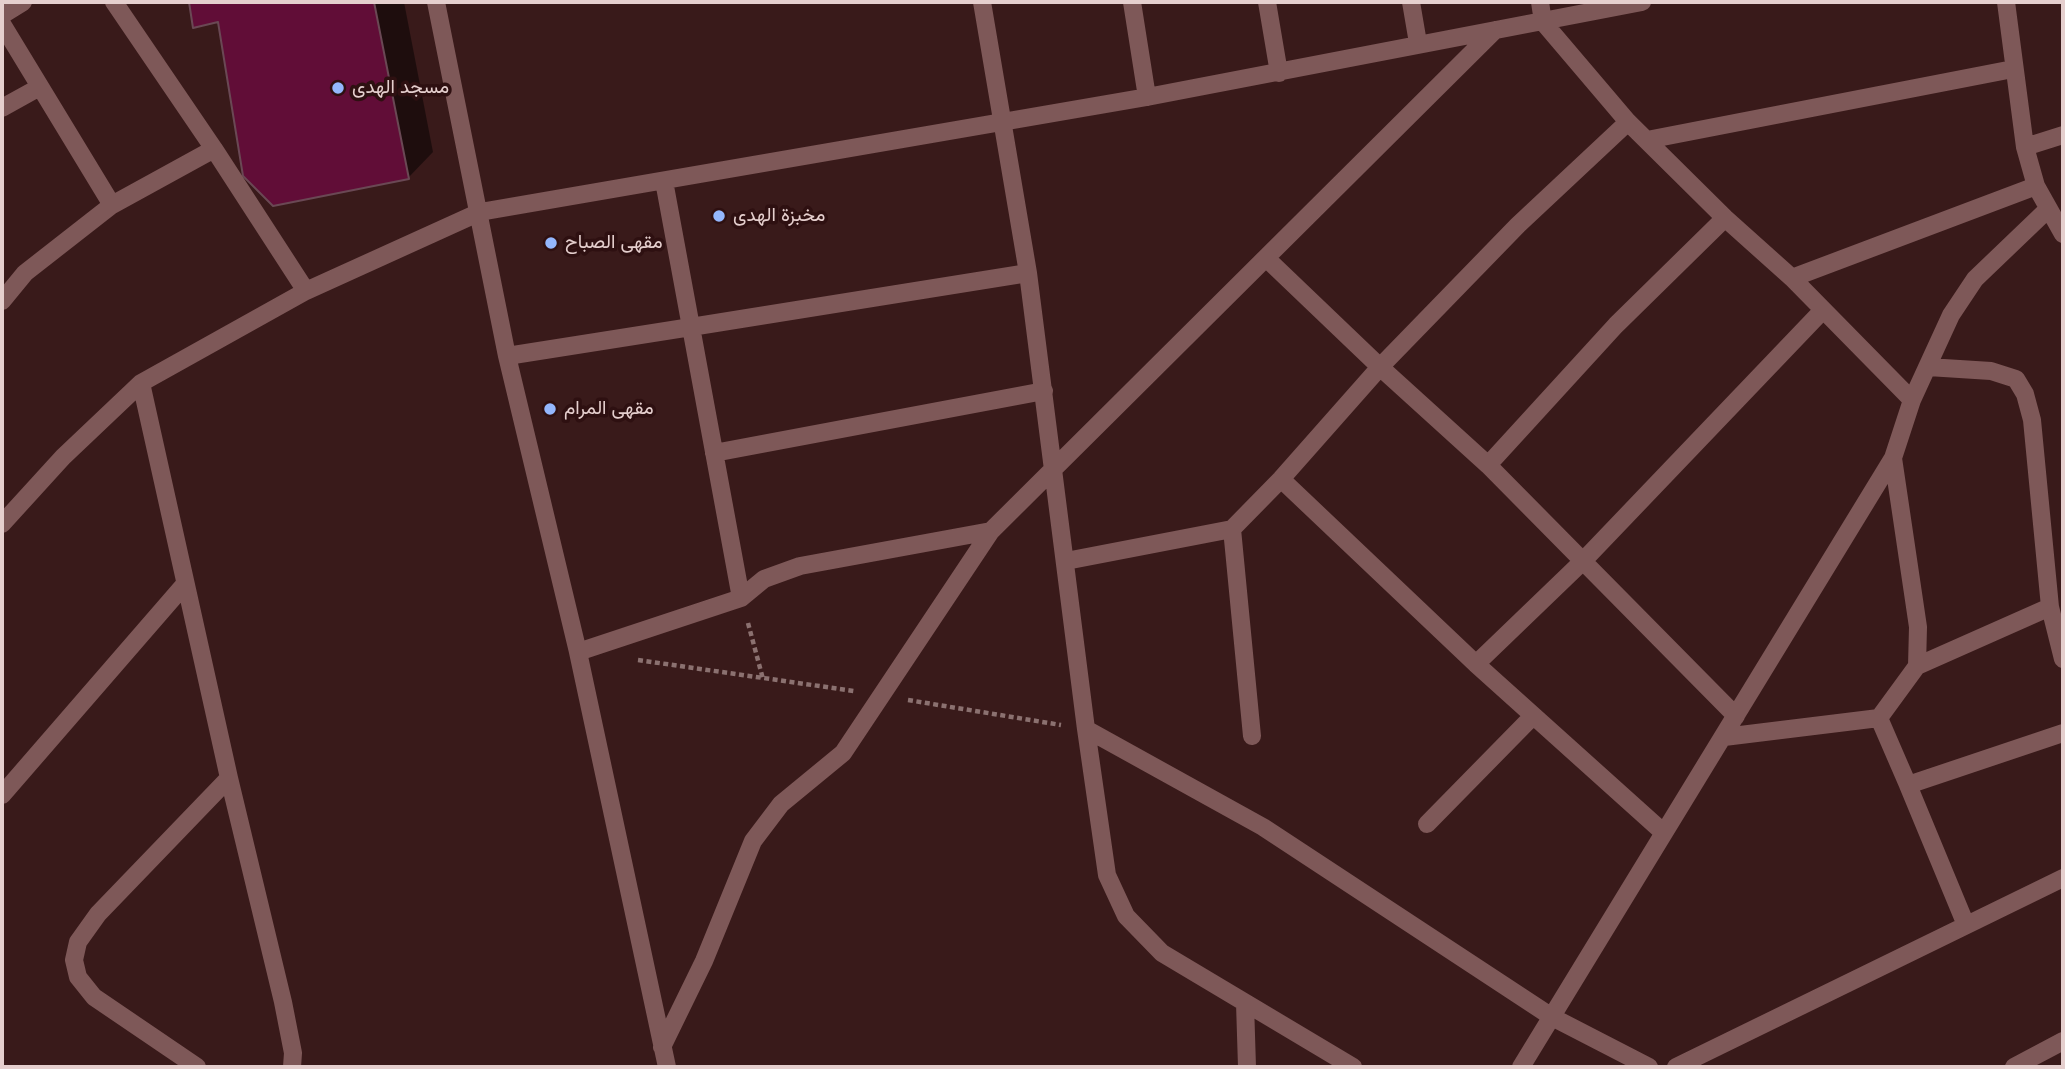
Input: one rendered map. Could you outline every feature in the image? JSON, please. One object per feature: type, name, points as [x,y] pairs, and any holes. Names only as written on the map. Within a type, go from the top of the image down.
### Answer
[{"type":"street","points":[[2,15],[23,2]]},
{"type":"street","points":[[114,2],[306,291]]},
{"type":"street","points":[[436,2],[507,356],[579,652],[667,1067]]},
{"type":"street","points":[[982,2],[1028,273],[1107,875],[1126,916],[1162,953],[1353,1067]]},
{"type":"street","points":[[1132,2],[1147,97]]},
{"type":"street","points":[[1267,2],[1279,73]]},
{"type":"street","points":[[1411,2],[1419,43]]},
{"type":"street","points":[[1540,2],[1543,22],[1628,122],[1725,218],[1792,278],[1912,400]]},
{"type":"street","points":[[2,524],[63,457],[141,383],[306,291],[480,212],[1147,97],[1642,2]]},
{"type":"street","points":[[2006,2],[2025,147],[2036,187],[2063,234]]},
{"type":"street","points":[[2,24],[38,88],[111,205]]},
{"type":"street","points":[[662,1047],[704,961],[753,841],[782,804],[843,753],[991,531],[1495,30]]},
{"type":"street","points":[[1647,141],[2013,69]]},
{"type":"street","points":[[2,108],[38,88]]},
{"type":"street","points":[[1066,561],[1231,529],[1281,479],[1380,367],[1518,225],[1628,122]]},
{"type":"street","points":[[2025,147],[2063,135]]},
{"type":"street","points":[[2,300],[25,273],[111,205],[214,149]]},
{"type":"street","points":[[664,181],[741,598]]},
{"type":"street","points":[[1792,278],[2036,187]]},
{"type":"street","points":[[1521,1067],[1893,458],[1912,400],[1951,315],[1975,279],[2047,210]]},
{"type":"street","points":[[1488,465],[1616,325],[1725,218]]},
{"type":"street","points":[[1266,258],[1488,465],[1737,716]]},
{"type":"street","points":[[507,356],[1028,273]]},
{"type":"street","points":[[1476,664],[1583,561],[1823,310]]},
{"type":"street","points":[[1928,367],[1991,371],[2016,379],[2025,394],[2032,420],[2050,607],[2063,659]]},
{"type":"street","points":[[141,383],[229,778],[284,1002],[293,1053],[292,1067]]},
{"type":"street","points":[[714,453],[1044,391]]},
{"type":"street","points":[[1893,458],[1918,626],[1917,666]]},
{"type":"street","points":[[1281,479],[1532,717],[1664,833]]},
{"type":"street","points":[[1231,529],[1252,736]]},
{"type":"street","points":[[579,652],[741,598],[764,579],[800,566],[991,531]]},
{"type":"street","points":[[2,795],[185,584]]},
{"type":"street","points":[[1724,737],[1879,718],[1917,666],[2050,607]]},
{"type":"street","points":[[1427,824],[1532,717]]},
{"type":"street","points":[[1879,718],[1966,925]]},
{"type":"street","points":[[1086,729],[1263,827],[1552,1017],[1649,1067]]},
{"type":"street","points":[[1908,785],[2063,733]]},
{"type":"street","points":[[197,1067],[94,997],[78,977],[74,960],[78,942],[98,914],[229,778]]},
{"type":"street","points":[[1676,1067],[2063,878]]},
{"type":"street","points":[[1245,1003],[1247,1067]]},
{"type":"street","points":[[2014,1067],[2063,1041]]},
{"type":"path","points":[[741,598],[763,679]]},
{"type":"path","points":[[631,659],[881,695],[1086,729]]},
{"type":"building","points":[[189,2],[374,2],[409,179],[273,206],[243,176],[218,22],[193,28]]},
{"type":"place","name":"مسجد الهدى","points":[[338,88]]},
{"type":"place","name":"مخبزة الهدى","points":[[719,216]]},
{"type":"place","name":"مقهى الصباح","points":[[551,243]]},
{"type":"place","name":"مقهى المرام","points":[[550,409]]}]
